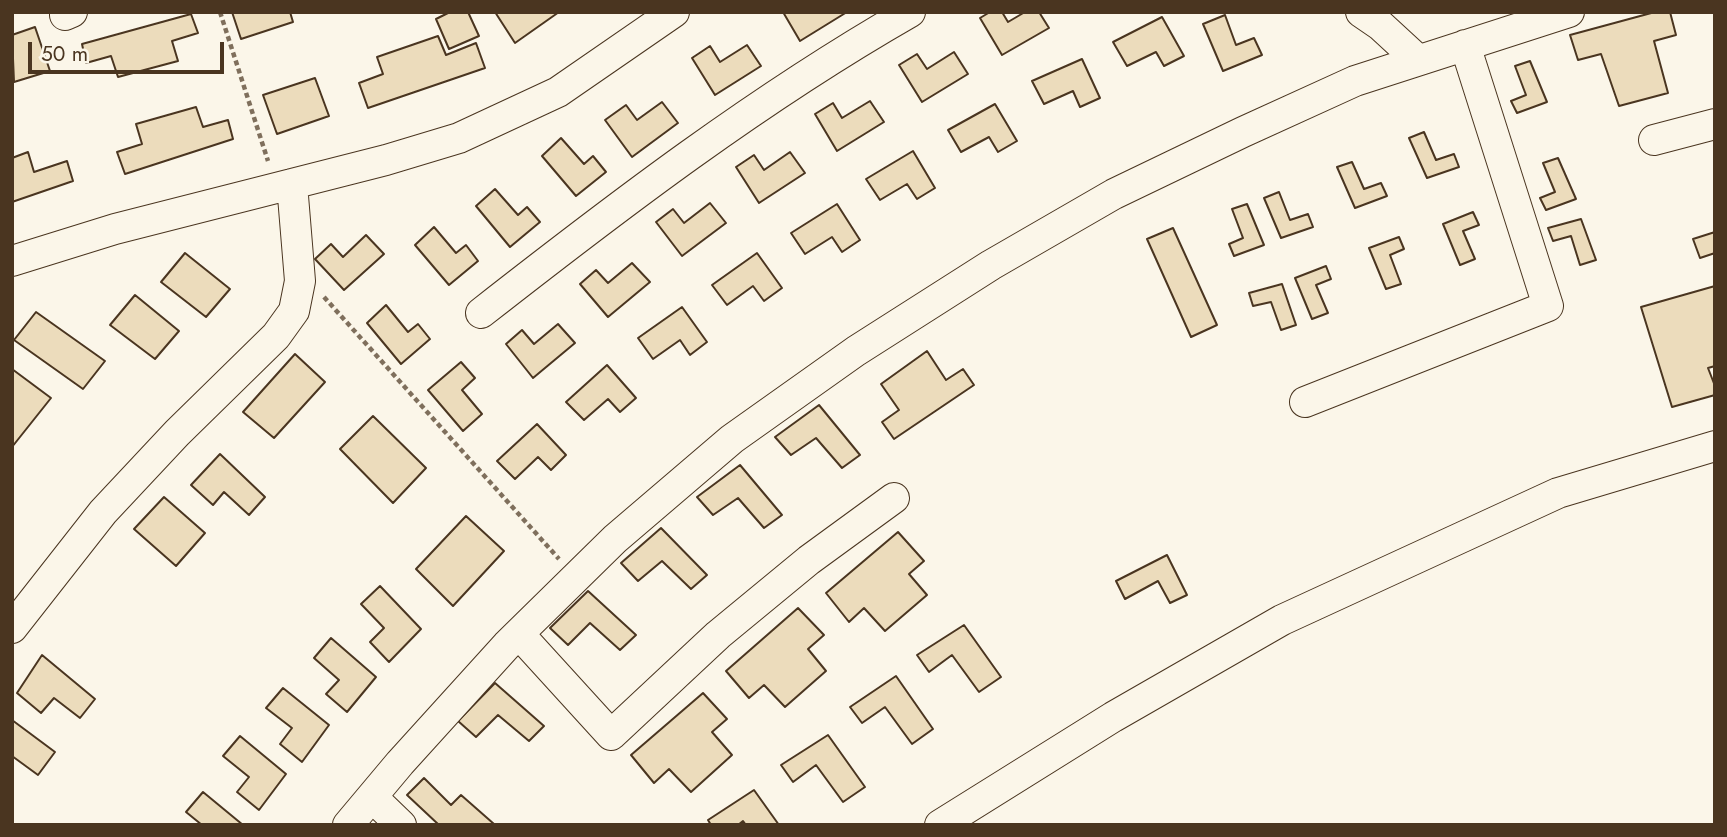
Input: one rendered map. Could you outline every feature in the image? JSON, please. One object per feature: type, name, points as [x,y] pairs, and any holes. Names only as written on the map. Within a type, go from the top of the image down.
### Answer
[{"type":"street","points":[[12,261],[115,229],[386,160],[459,138],[558,92],[674,12]]},
{"type":"street","points":[[481,313],[619,205],[753,110],[837,54],[910,12]]},
{"type":"street","points":[[1361,12],[1418,60]]},
{"type":"street","points":[[348,825],[519,634],[615,539],[732,439],[856,351],[991,265],[1114,194],[1220,143],[1355,81],[1569,12]]},
{"type":"street","points":[[1305,402],[1548,306],[1465,45]]},
{"type":"street","points":[[1654,140],[1715,124]]},
{"type":"street","points":[[12,628],[103,512],[177,433],[276,336],[294,311],[300,281],[284,186]]},
{"type":"street","points":[[940,825],[1113,717],[1282,620],[1559,493],[1715,446]]},
{"type":"street","points":[[519,634],[611,735],[718,635],[809,560],[894,499]]},
{"type":"street","points":[[372,797],[401,825]]},
{"type":"path","points":[[220,12],[284,186]]},
{"type":"path","points":[[299,270],[576,578]]},
{"type":"building","points":[[232,12],[290,12],[293,22],[241,39]]},
{"type":"building","points":[[450,12],[468,12],[479,36],[449,49],[436,19]]},
{"type":"building","points":[[495,12],[559,12],[515,43]]},
{"type":"building","points":[[783,12],[847,12],[800,41]]},
{"type":"building","points":[[990,12],[1002,12],[1008,22],[1025,12],[1039,12],[1049,28],[1002,55],[980,18]]},
{"type":"building","points":[[1655,12],[1670,12],[1676,35],[1654,41],[1668,93],[1619,106],[1601,54],[1578,60],[1570,35]]},
{"type":"building","points":[[191,14],[198,33],[172,41],[178,61],[118,77],[111,56],[86,63],[82,44]]},
{"type":"building","points":[[1225,15],[1236,45],[1254,38],[1262,55],[1223,71],[1203,24]]},
{"type":"building","points":[[1162,17],[1184,56],[1164,66],[1156,52],[1127,66],[1113,42]]},
{"type":"building","points":[[35,27],[50,71],[14,82],[12,35]]},
{"type":"building","points":[[438,36],[446,55],[476,43],[485,68],[368,108],[359,83],[383,74],[377,57]]},
{"type":"building","points":[[747,45],[761,66],[715,95],[692,58],[710,46],[720,62]]},
{"type":"building","points":[[954,52],[968,74],[922,102],[899,65],[917,54],[927,69]]},
{"type":"building","points":[[1082,59],[1100,98],[1080,107],[1073,91],[1044,104],[1032,81]]},
{"type":"building","points":[[1530,61],[1547,102],[1517,113],[1511,101],[1526,95],[1515,66]]},
{"type":"building","points":[[315,78],[329,116],[277,134],[263,95]]},
{"type":"building","points":[[870,101],[884,122],[837,151],[815,114],[833,103],[842,118]]},
{"type":"building","points":[[662,102],[678,123],[632,157],[605,120],[626,105],[637,120]]},
{"type":"building","points":[[995,104],[1017,141],[998,152],[989,137],[961,152],[948,130]]},
{"type":"building","points":[[196,107],[203,127],[228,120],[233,139],[125,174],[117,152],[142,144],[136,124]]},
{"type":"building","points":[[1424,132],[1436,160],[1454,154],[1459,167],[1427,178],[1409,138]]},
{"type":"building","points":[[561,138],[584,164],[593,156],[606,172],[576,196],[542,156]]},
{"type":"building","points":[[913,151],[935,188],[917,199],[907,184],[880,200],[866,179]]},
{"type":"building","points":[[28,152],[34,172],[67,161],[73,181],[12,202],[12,158]]},
{"type":"building","points":[[790,152],[805,173],[759,203],[736,167],[754,155],[764,170]]},
{"type":"building","points":[[1558,158],[1576,199],[1546,210],[1540,198],[1555,192],[1543,163]]},
{"type":"building","points":[[1352,162],[1364,189],[1381,183],[1387,196],[1355,208],[1337,167]]},
{"type":"building","points":[[495,189],[518,215],[527,207],[540,222],[510,247],[476,206]]},
{"type":"building","points":[[1279,192],[1290,220],[1308,214],[1313,227],[1281,238],[1264,198]]},
{"type":"building","points":[[710,203],[726,223],[682,256],[656,222],[673,209],[684,223]]},
{"type":"building","points":[[837,204],[860,240],[842,252],[832,237],[805,254],[791,233]]},
{"type":"building","points":[[1247,204],[1264,245],[1234,256],[1229,244],[1243,238],[1232,209]]},
{"type":"building","points":[[1473,212],[1479,225],[1463,231],[1475,259],[1460,265],[1443,224]]},
{"type":"building","points":[[1581,219],[1596,260],[1580,265],[1571,236],[1553,241],[1548,228]]},
{"type":"building","points":[[434,227],[456,253],[466,245],[478,261],[449,285],[415,245]]},
{"type":"building","points":[[1173,228],[1217,325],[1191,337],[1147,239]]},
{"type":"building","points":[[1715,232],[1715,253],[1700,258],[1693,239]]},
{"type":"building","points":[[366,235],[384,254],[344,290],[315,259],[331,244],[343,257]]},
{"type":"building","points":[[1399,237],[1404,249],[1390,255],[1401,284],[1386,289],[1369,248]]},
{"type":"building","points":[[185,253],[230,289],[206,317],[161,282]]},
{"type":"building","points":[[757,253],[782,288],[764,301],[753,286],[727,305],[712,285]]},
{"type":"building","points":[[632,263],[650,282],[608,317],[580,284],[596,270],[608,283]]},
{"type":"building","points":[[1326,266],[1331,279],[1316,285],[1328,313],[1312,319],[1295,278]]},
{"type":"building","points":[[1282,284],[1296,325],[1281,330],[1271,302],[1253,306],[1249,293]]},
{"type":"building","points":[[1715,286],[1715,366],[1708,368],[1715,386],[1715,395],[1672,407],[1641,307]]},
{"type":"building","points":[[135,295],[179,331],[155,359],[110,325]]},
{"type":"building","points":[[386,305],[408,332],[418,324],[430,339],[401,364],[367,323]]},
{"type":"building","points":[[682,307],[707,342],[690,355],[680,340],[653,359],[638,338]]},
{"type":"building","points":[[36,312],[105,361],[83,389],[14,340]]},
{"type":"building","points":[[558,324],[575,343],[533,378],[506,344],[522,330],[534,344]]},
{"type":"building","points":[[927,351],[946,380],[963,369],[974,385],[894,439],[882,422],[899,410],[881,384]]},
{"type":"building","points":[[295,354],[325,382],[274,438],[243,412]]},
{"type":"building","points":[[461,362],[475,378],[462,390],[482,414],[463,431],[428,390]]},
{"type":"building","points":[[607,365],[636,398],[620,412],[608,399],[584,420],[566,402]]},
{"type":"building","points":[[12,369],[51,398],[12,447]]},
{"type":"building","points":[[819,405],[860,455],[842,468],[816,438],[791,455],[775,437]]},
{"type":"building","points":[[373,416],[426,468],[393,503],[340,449]]},
{"type":"building","points":[[537,424],[566,455],[551,470],[538,457],[515,479],[497,461]]},
{"type":"building","points":[[220,454],[265,497],[249,515],[224,492],[213,505],[191,485]]},
{"type":"building","points":[[740,465],[782,515],[764,528],[738,498],[713,515],[697,497]]},
{"type":"building","points":[[164,497],[205,533],[176,566],[134,529]]},
{"type":"building","points":[[466,516],[504,551],[453,606],[416,569]]},
{"type":"building","points":[[661,528],[707,575],[691,589],[662,561],[638,581],[621,563]]},
{"type":"building","points":[[898,532],[924,561],[909,574],[927,595],[885,631],[864,608],[849,622],[826,593]]},
{"type":"building","points":[[1167,555],[1187,595],[1170,603],[1158,581],[1125,599],[1116,581]]},
{"type":"building","points":[[380,586],[421,629],[389,662],[370,642],[384,628],[361,604]]},
{"type":"building","points":[[588,591],[636,635],[620,650],[590,623],[568,645],[550,628]]},
{"type":"building","points":[[798,608],[824,635],[808,649],[826,671],[785,707],[764,685],[749,698],[726,671]]},
{"type":"building","points":[[964,625],[1001,677],[979,692],[952,655],[929,672],[917,655]]},
{"type":"building","points":[[331,638],[376,677],[347,712],[326,694],[339,680],[314,658]]},
{"type":"building","points":[[42,655],[95,699],[80,718],[54,698],[41,713],[17,693]]},
{"type":"building","points":[[896,676],[933,729],[912,744],[885,707],[862,723],[850,707]]},
{"type":"building","points":[[495,683],[544,726],[529,741],[498,715],[476,737],[458,721]]},
{"type":"building","points":[[283,688],[329,725],[302,762],[280,744],[292,728],[266,708]]},
{"type":"building","points":[[703,693],[727,719],[712,732],[732,755],[691,792],[669,769],[654,783],[631,755]]},
{"type":"building","points":[[12,720],[55,752],[38,775],[12,756]]},
{"type":"building","points":[[828,735],[865,787],[843,802],[816,765],[793,782],[781,765]]},
{"type":"building","points":[[240,736],[286,774],[259,810],[237,792],[249,777],[223,756]]},
{"type":"building","points":[[424,778],[451,805],[461,795],[494,824],[439,825],[407,795]]},
{"type":"building","points":[[754,790],[779,825],[746,825],[743,821],[738,825],[711,825],[708,820]]},
{"type":"building","points":[[203,792],[243,825],[202,825],[186,812]]}]
